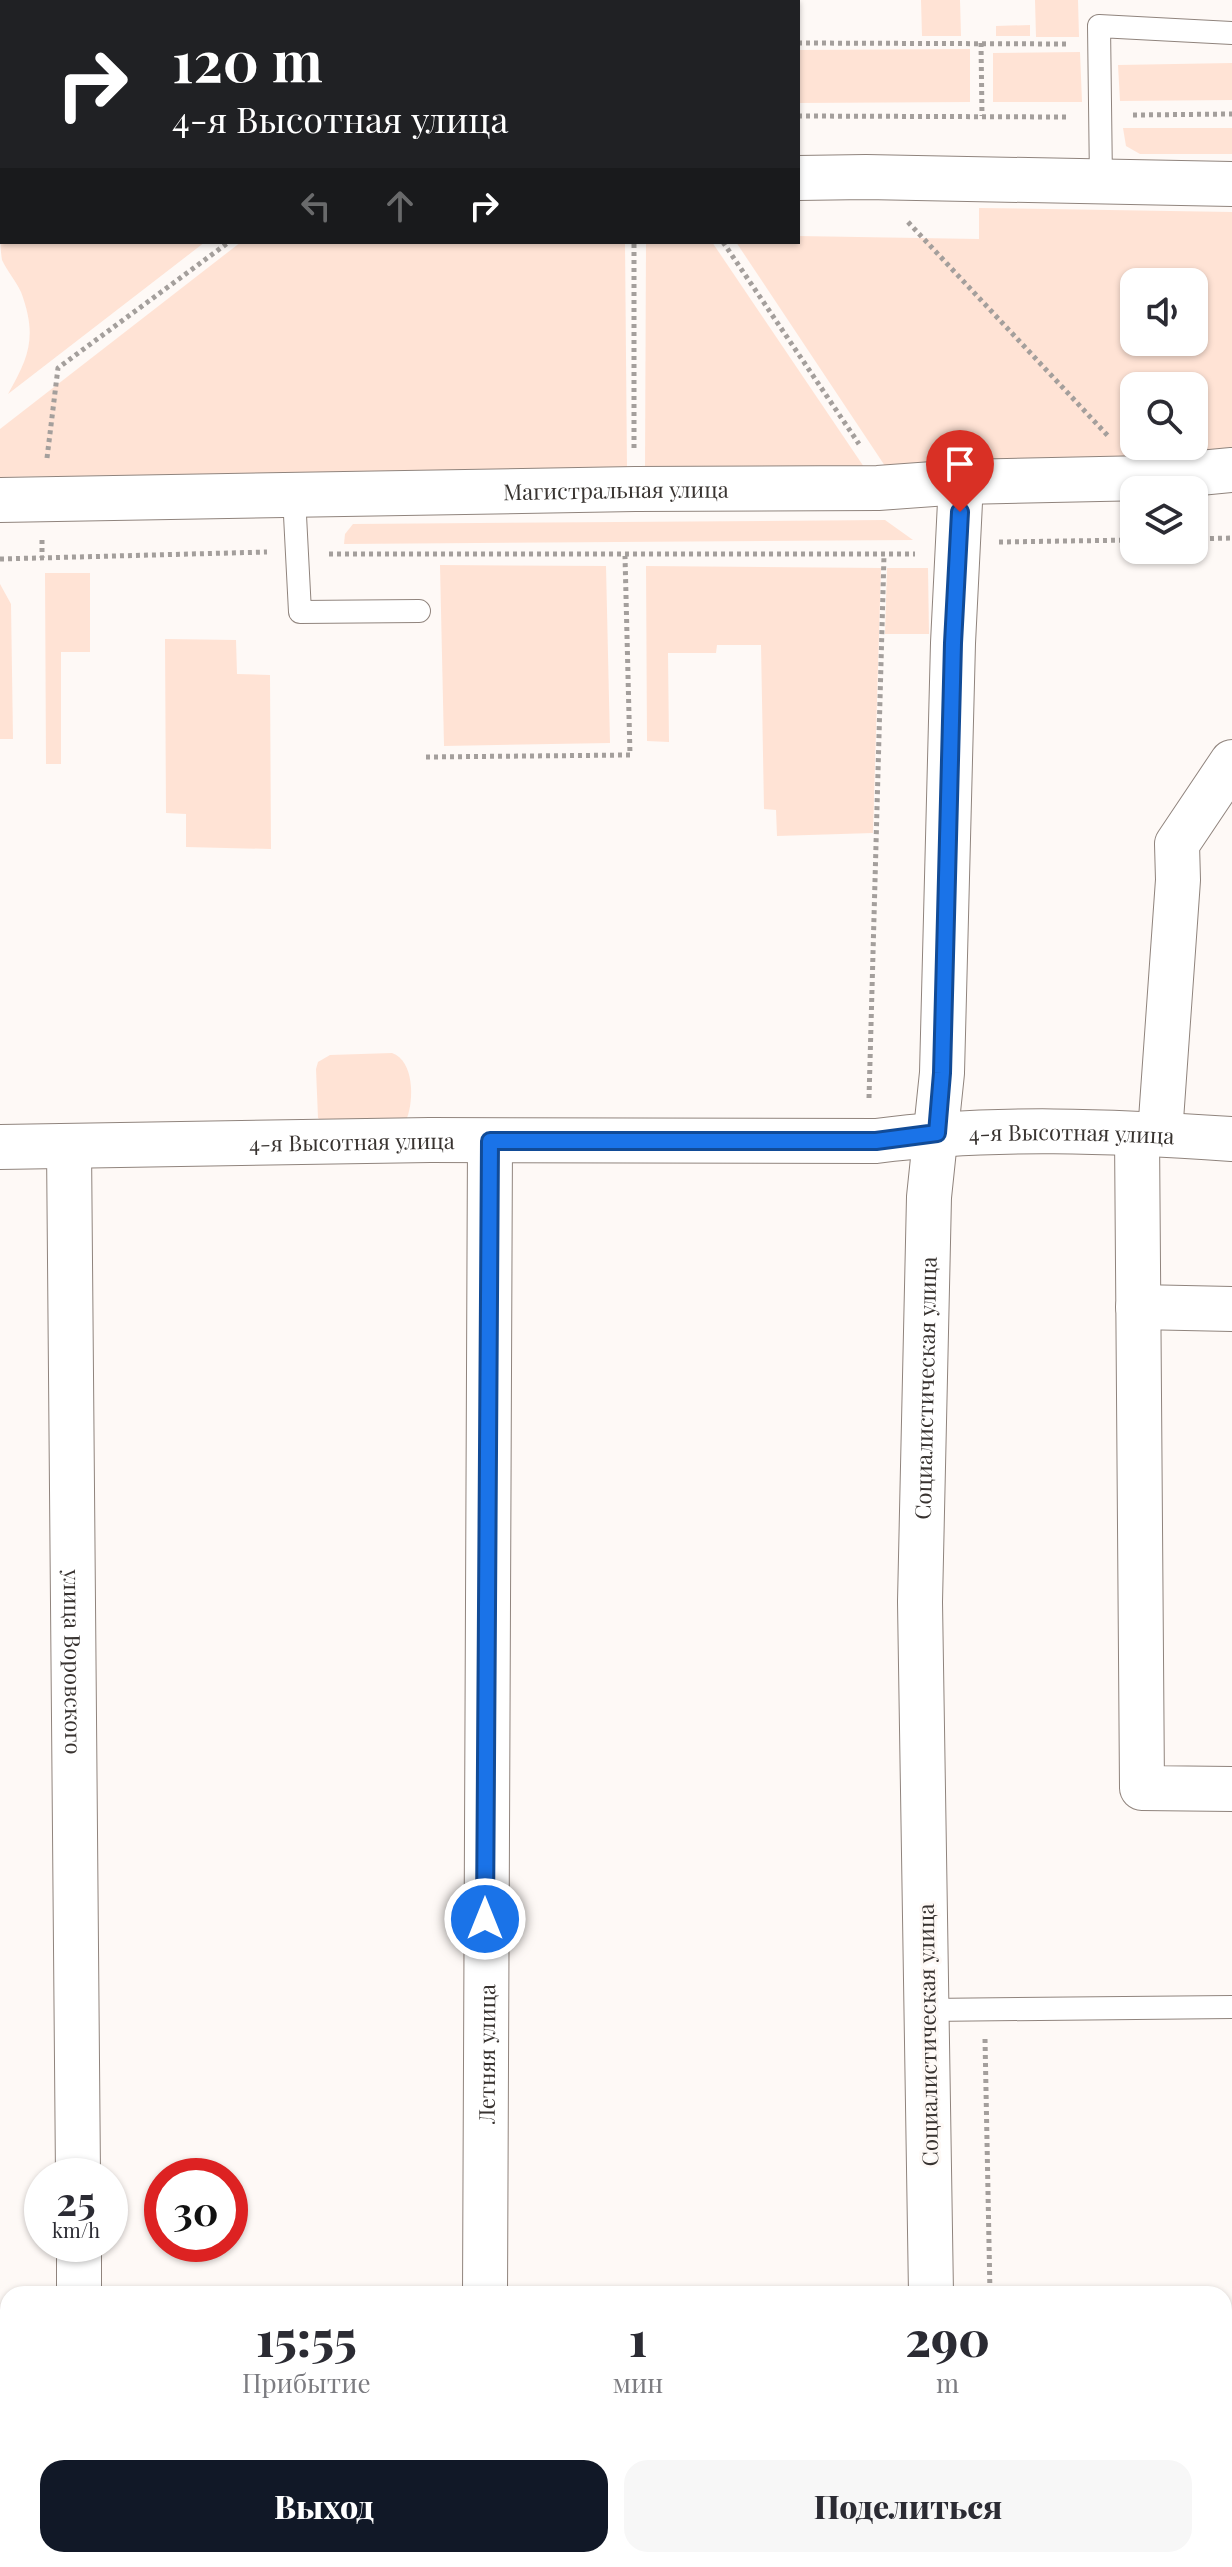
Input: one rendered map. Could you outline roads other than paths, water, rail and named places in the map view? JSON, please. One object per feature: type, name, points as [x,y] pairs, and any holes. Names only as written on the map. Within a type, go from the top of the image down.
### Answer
[{"type":"street","points":[[800,178],[1232,184]]},
{"type":"street","name":"Магистральная улица","points":[[21,499],[878,488],[961,482],[1148,478],[1232,470]]},
{"type":"street","name":"Социалистическая улица","points":[[931,2286],[920,1602],[929,1197],[944,1026],[953,643],[961,482]]},
{"type":"street","points":[[1232,762],[1177,844],[1178,880],[1148,1134],[1138,1307],[1142,1788],[1232,1789]]},
{"type":"street","name":"4-я Высотная улица","points":[[0,1147],[868,1140],[937,1133],[1148,1134],[1232,1139]]},
{"type":"street","name":"Летняя улица","points":[[485,2286],[490,1141]]},
{"type":"street","name":"улица Воровского","points":[[69,1146],[78,2158]]},
{"type":"street","points":[[1138,1307],[1232,1309]]},
{"type":"street","points":[[79,2262],[79,2286]]},
{"type":"lane","points":[[1101,181],[1099,26],[1232,33]]},
{"type":"lane","points":[[294,496],[300,612],[419,611]]},
{"type":"lane","points":[[927,2010],[984,2012],[1232,2007]]}]
